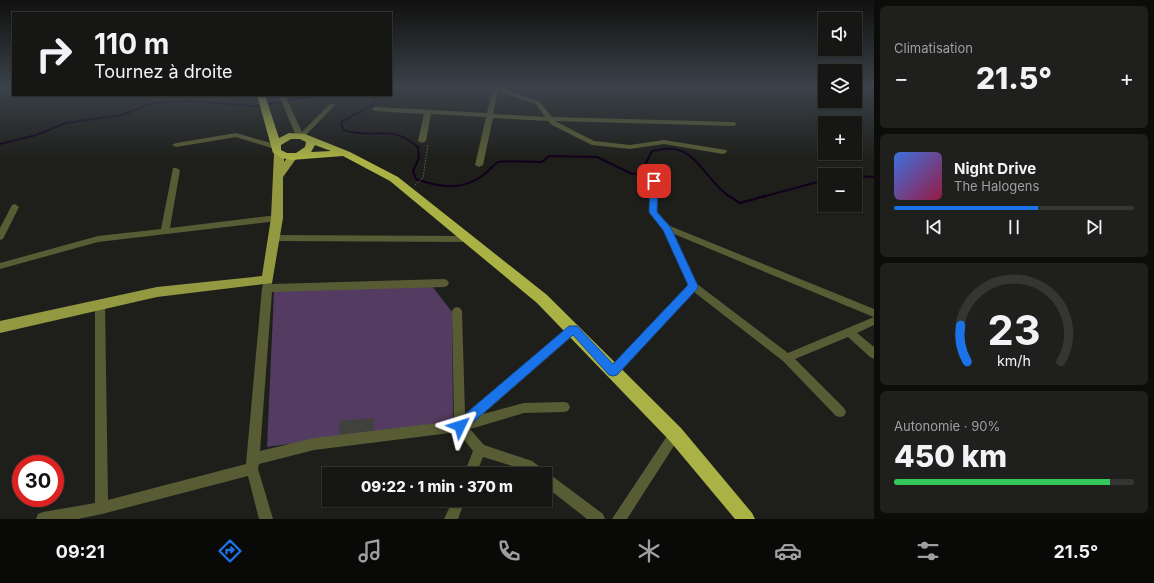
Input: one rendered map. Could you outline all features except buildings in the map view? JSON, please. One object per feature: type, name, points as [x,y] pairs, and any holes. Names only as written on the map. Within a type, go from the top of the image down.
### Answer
[{"type":"highway","points":[[266,111],[277,148]]},
{"type":"highway","points":[[269,122],[347,154],[394,179],[515,276],[573,329],[613,372],[675,434],[746,519]]},
{"type":"highway","points":[[277,148],[284,138],[302,136]]},
{"type":"highway","points":[[297,156],[311,146],[302,136]]},
{"type":"highway","points":[[277,148],[297,156],[347,154]]},
{"type":"main road","points":[[0,327],[157,292],[268,284],[277,218],[279,176],[277,148]]},
{"type":"main road","points":[[279,176],[297,156]]},
{"type":"street","points":[[289,111],[293,122],[302,136],[326,111]]},
{"type":"street","points":[[414,111],[489,116],[734,124]]},
{"type":"street","points":[[479,165],[490,111]]},
{"type":"street","points":[[545,111],[554,124],[592,143],[630,147],[664,142],[723,152]]},
{"type":"street","points":[[422,141],[428,112]]},
{"type":"street","points":[[176,145],[236,135],[277,148]]},
{"type":"street","points":[[165,231],[176,170]]},
{"type":"street","points":[[654,181],[653,212],[667,228],[693,286],[787,358],[840,412]]},
{"type":"street","points":[[0,237],[15,207]]},
{"type":"street","points":[[0,266],[98,239],[277,218]]},
{"type":"street","points":[[667,228],[874,313]]},
{"type":"street","points":[[274,238],[467,239]]},
{"type":"street","points":[[266,519],[253,464],[268,284],[444,283]]},
{"type":"street","points":[[613,372],[693,286]]},
{"type":"street","points":[[100,305],[102,508]]},
{"type":"street","points":[[457,311],[460,426],[480,450],[531,467]]},
{"type":"street","points":[[787,358],[874,321]]},
{"type":"street","points":[[460,426],[573,329]]},
{"type":"street","points":[[848,332],[874,354]]},
{"type":"street","points":[[43,519],[102,508],[253,464],[314,444],[460,426],[524,408],[564,407]]},
{"type":"street","points":[[619,519],[675,434]]},
{"type":"street","points":[[473,467],[480,450]]},
{"type":"street","points":[[552,483],[598,519]]},
{"type":"street","points":[[451,519],[456,507]]},
{"type":"path","points":[[419,183],[423,178],[422,173],[429,154],[428,143],[422,141]]},
{"type":"shaded area","points":[[432,286],[452,312],[453,421],[267,447],[274,291]]},
{"type":"waterway","points":[[0,144],[36,135],[66,123],[122,115],[131,111]]},
{"type":"waterway","points":[[361,111],[341,122],[343,130],[364,134],[390,134],[408,140],[418,147],[419,158],[413,171],[416,179],[441,186],[458,186],[474,181],[501,161],[542,162],[549,156],[597,157],[632,174],[641,173],[652,151],[674,149],[682,151],[690,156],[730,197]]},
{"type":"waterway","points":[[862,176],[874,177]]},
{"type":"waterway","points":[[762,197],[818,182]]},
{"type":"waterway","points":[[729,196],[740,203],[765,196]]},
{"type":"route","points":[[460,426],[573,329],[613,372],[693,286],[667,228],[653,212],[654,181]]}]
